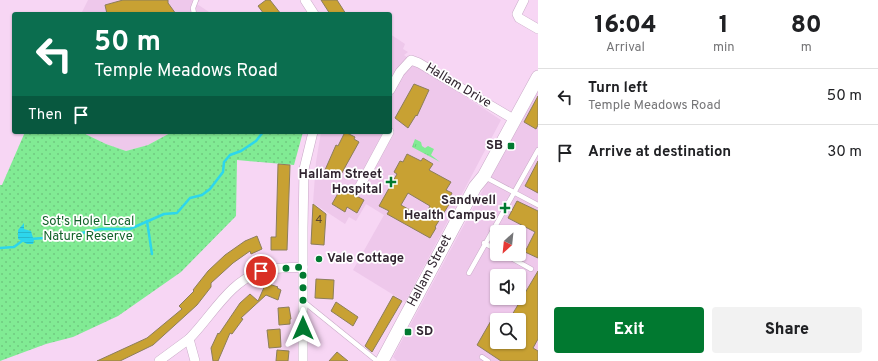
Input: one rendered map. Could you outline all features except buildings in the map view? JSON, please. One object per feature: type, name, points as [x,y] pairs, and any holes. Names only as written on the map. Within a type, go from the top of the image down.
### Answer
[{"type":"street","points":[[305,0],[313,12]]},
{"type":"street","points":[[524,0],[517,14],[519,18],[538,29]]},
{"type":"street","name":"Hallam Drive","points":[[392,86],[400,72],[411,60],[419,63],[514,120]]},
{"type":"street","name":"Hallam Street","points":[[383,360],[475,187],[484,176],[538,77]]},
{"type":"street","points":[[303,361],[304,169],[313,134]]},
{"type":"street","points":[[360,186],[388,134]]},
{"type":"street","points":[[159,361],[190,339],[231,291],[245,278],[273,269],[303,267]]},
{"type":"street","points":[[190,339],[196,361]]},
{"type":"lane","points":[[194,12],[193,8],[196,0]]},
{"type":"lane","points":[[469,273],[513,191],[538,150]]},
{"type":"lane","points":[[484,176],[538,205]]},
{"type":"lane","points":[[484,243],[490,246]]},
{"type":"lane","points":[[516,261],[530,269]]},
{"type":"lane","points":[[303,301],[383,360]]},
{"type":"lane","points":[[482,357],[488,361]]},
{"type":"shaded area","points":[[88,0],[200,0],[197,4],[209,12],[82,12]]},
{"type":"shaded area","name":"Hallam Street Hospital","points":[[392,35],[405,44],[403,49],[408,52],[404,55],[501,120],[405,302],[353,270],[384,215],[366,204],[356,221],[349,217],[345,224],[313,203],[316,162],[321,134],[392,134]]},
{"type":"shaded area","name":"Sandwell Health Campus","points":[[538,87],[538,361],[397,361],[393,357]]},
{"type":"shaded area","points":[[85,134],[168,134],[148,145],[126,151],[106,144]]},
{"type":"green space","name":"Sot's Hole Local Nature Reserve","points":[[24,134],[85,134],[106,144],[126,151],[148,145],[168,134],[302,134],[294,165],[237,160],[236,216],[181,272],[118,316],[73,337],[46,344],[0,361],[0,185],[2,185]]},
{"type":"green space","points":[[415,139],[421,142],[422,146],[425,148],[428,146],[434,149],[431,155],[440,162],[412,147]]},
{"type":"water","points":[[24,223],[24,229],[31,231],[34,241],[33,244],[27,244],[18,239],[18,230]]},
{"type":"waterway","points":[[30,239],[53,236],[62,237],[101,229],[130,229],[164,214],[177,213],[190,198],[202,195],[210,189],[223,172],[224,162],[230,155],[241,151],[256,141],[261,134]]},
{"type":"waterway","points":[[147,221],[152,254]]},
{"type":"waterway","points":[[0,248],[14,247],[22,241]]},
{"type":"place","name":"SB","points":[[511,146]]},
{"type":"place","name":"Hallam Street Hospital","points":[[391,182]]},
{"type":"place","name":"Sandwell Health Campus","points":[[505,208]]},
{"type":"place","name":"Vale Cottage","points":[[319,259]]},
{"type":"place","name":"SD","points":[[408,332]]},
{"type":"route","points":[[261,271],[303,267],[303,328]]}]
